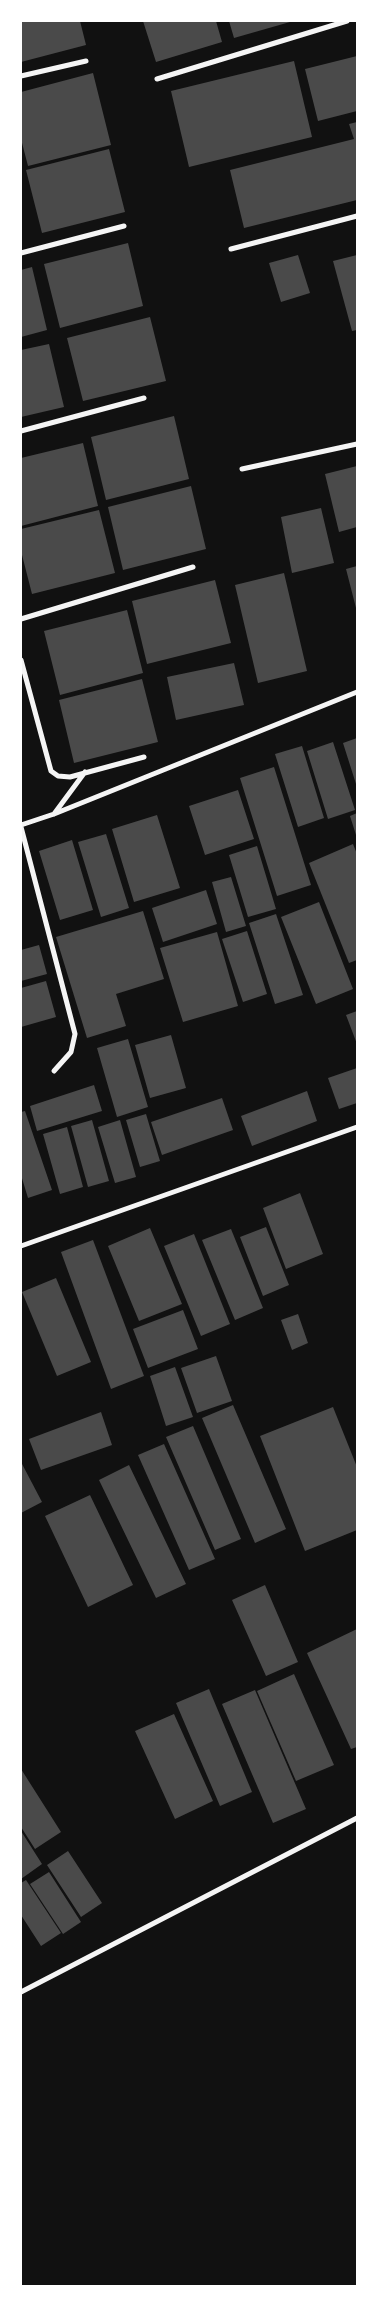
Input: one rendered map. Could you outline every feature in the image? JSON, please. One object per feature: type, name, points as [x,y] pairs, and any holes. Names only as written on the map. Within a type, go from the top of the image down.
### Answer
[{"type":"street","points":[[158,78],[347,21]]},
{"type":"street","points":[[21,76],[86,61]]},
{"type":"street","points":[[232,249],[357,216]]},
{"type":"street","points":[[21,253],[124,226]]},
{"type":"street","points":[[21,431],[144,398]]},
{"type":"street","points":[[242,469],[357,444]]},
{"type":"street","points":[[21,619],[192,566]]},
{"type":"street","points":[[21,660],[51,771],[58,776],[70,777],[144,757]]},
{"type":"street","points":[[54,1071],[71,1052],[75,1034],[21,826],[357,692]]},
{"type":"street","points":[[54,814],[85,772]]},
{"type":"street","points":[[21,1246],[357,1127]]},
{"type":"street","points":[[21,1992],[357,1818]]},
{"type":"building","points":[[21,21],[80,21],[86,45],[21,62]]},
{"type":"building","points":[[143,21],[216,21],[222,42],[156,62]]},
{"type":"building","points":[[229,21],[290,21],[290,22],[234,38]]},
{"type":"building","points":[[357,56],[357,111],[318,121],[305,69]]},
{"type":"building","points":[[294,61],[312,137],[189,167],[171,91]]},
{"type":"building","points":[[93,73],[111,145],[28,166],[21,139],[21,92]]},
{"type":"building","points":[[357,122],[357,200],[244,228],[230,170],[354,139],[349,124]]},
{"type":"building","points":[[109,149],[125,212],[42,233],[26,170]]},
{"type":"building","points":[[128,243],[143,306],[60,328],[44,264]]},
{"type":"building","points":[[298,255],[310,293],[281,302],[269,263]]},
{"type":"building","points":[[357,255],[357,330],[352,331],[333,261]]},
{"type":"building","points":[[32,267],[47,330],[21,337],[21,270]]},
{"type":"building","points":[[150,317],[166,381],[83,401],[67,338]]},
{"type":"building","points":[[49,344],[64,407],[21,417],[21,350]]},
{"type":"building","points":[[174,416],[189,479],[106,500],[91,437]]},
{"type":"building","points":[[83,443],[98,506],[21,526],[21,458]]},
{"type":"building","points":[[357,466],[357,527],[339,532],[325,474]]},
{"type":"building","points":[[191,486],[206,549],[123,570],[108,507]]},
{"type":"building","points":[[321,508],[334,563],[292,573],[281,517]]},
{"type":"building","points":[[99,510],[115,573],[32,594],[21,551],[21,529]]},
{"type":"building","points":[[357,566],[357,608],[356,608],[346,569]]},
{"type":"building","points":[[284,573],[307,671],[258,683],[235,585]]},
{"type":"building","points":[[215,580],[231,643],[147,664],[132,601]]},
{"type":"building","points":[[127,610],[143,673],[60,695],[44,631]]},
{"type":"building","points":[[234,663],[244,705],[176,720],[167,677]]},
{"type":"building","points":[[142,679],[158,742],[74,763],[59,700]]},
{"type":"building","points":[[357,738],[357,784],[356,784],[343,743]]},
{"type":"building","points":[[333,742],[355,810],[328,819],[307,751]]},
{"type":"building","points":[[302,746],[324,818],[298,827],[275,754]]},
{"type":"building","points":[[274,767],[311,885],[277,896],[240,778]]},
{"type":"building","points":[[238,790],[254,839],[205,855],[189,806]]},
{"type":"building","points":[[357,813],[357,835],[356,835],[350,816]]},
{"type":"building","points":[[157,815],[180,888],[134,902],[112,829]]},
{"type":"building","points":[[106,834],[129,908],[101,917],[78,842]]},
{"type":"building","points":[[72,840],[93,910],[60,920],[39,851]]},
{"type":"building","points":[[353,844],[357,854],[357,960],[349,963],[309,863]]},
{"type":"building","points":[[257,846],[276,909],[248,917],[229,855]]},
{"type":"building","points":[[231,877],[246,926],[226,932],[212,882]]},
{"type":"building","points":[[206,890],[217,924],[163,942],[152,908]]},
{"type":"building","points":[[319,902],[353,989],[316,1004],[281,917]]},
{"type":"building","points":[[143,911],[164,979],[116,994],[126,1026],[87,1038],[56,937]]},
{"type":"building","points":[[276,914],[303,995],[275,1004],[249,923]]},
{"type":"building","points":[[247,931],[267,994],[243,1002],[222,939]]},
{"type":"building","points":[[217,932],[238,1006],[183,1022],[160,948]]},
{"type":"building","points":[[39,945],[47,974],[21,981],[21,950]]},
{"type":"building","points":[[46,981],[56,1017],[21,1027],[21,988]]},
{"type":"building","points":[[357,1011],[357,1044],[346,1015]]},
{"type":"building","points":[[171,1035],[186,1088],[150,1098],[135,1045]]},
{"type":"building","points":[[128,1039],[148,1107],[117,1117],[97,1048]]},
{"type":"building","points":[[357,1068],[357,1103],[339,1109],[328,1078]]},
{"type":"building","points":[[94,1085],[102,1111],[37,1131],[30,1106]]},
{"type":"building","points":[[307,1091],[317,1121],[252,1146],[241,1116]]},
{"type":"building","points":[[222,1098],[233,1130],[162,1155],[151,1122]]},
{"type":"building","points":[[25,1111],[52,1190],[28,1198],[21,1175],[21,1112]]},
{"type":"building","points":[[146,1114],[160,1161],[140,1167],[126,1120]]},
{"type":"building","points":[[92,1120],[109,1181],[88,1187],[71,1126]]},
{"type":"building","points":[[120,1120],[136,1177],[115,1183],[98,1127]]},
{"type":"building","points":[[67,1127],[83,1187],[60,1194],[43,1134]]},
{"type":"building","points":[[300,1193],[323,1254],[286,1269],[263,1208]]},
{"type":"building","points":[[266,1227],[289,1285],[263,1296],[240,1237]]},
{"type":"building","points":[[150,1228],[182,1304],[139,1321],[108,1246]]},
{"type":"building","points":[[231,1229],[263,1308],[235,1320],[202,1240]]},
{"type":"building","points":[[194,1234],[230,1324],[201,1336],[164,1246]]},
{"type":"building","points":[[93,1240],[144,1376],[111,1389],[61,1252]]},
{"type":"building","points":[[56,1278],[91,1362],[57,1376],[22,1292]]},
{"type":"building","points":[[183,1310],[198,1349],[148,1368],[133,1329]]},
{"type":"building","points":[[298,1314],[308,1343],[292,1350],[281,1320]]},
{"type":"building","points":[[216,1356],[232,1401],[197,1413],[181,1368]]},
{"type":"building","points":[[175,1367],[193,1417],[166,1426],[150,1376]]},
{"type":"building","points":[[233,1405],[286,1529],[255,1543],[202,1418]]},
{"type":"building","points":[[333,1407],[357,1467],[357,1530],[305,1551],[260,1436]]},
{"type":"building","points":[[101,1412],[112,1445],[41,1470],[29,1439]]},
{"type":"building","points":[[193,1426],[241,1539],[215,1550],[166,1437]]},
{"type":"building","points":[[164,1444],[215,1559],[189,1570],[138,1455]]},
{"type":"building","points":[[21,1462],[42,1502],[21,1513]]},
{"type":"building","points":[[129,1465],[186,1584],[156,1598],[99,1480]]},
{"type":"building","points":[[90,1495],[133,1585],[88,1607],[45,1516]]},
{"type":"building","points":[[265,1585],[298,1662],[266,1676],[232,1600]]},
{"type":"building","points":[[357,1629],[357,1747],[351,1749],[307,1653]]},
{"type":"building","points":[[294,1674],[334,1765],[296,1781],[257,1691]]},
{"type":"building","points":[[209,1689],[252,1792],[220,1806],[176,1703]]},
{"type":"building","points":[[255,1690],[306,1809],[273,1823],[222,1704]]},
{"type":"building","points":[[174,1714],[213,1801],[175,1819],[135,1731]]},
{"type":"building","points":[[21,1769],[61,1832],[35,1849],[21,1827]]},
{"type":"building","points":[[21,1831],[42,1864],[21,1879]]},
{"type":"building","points":[[68,1851],[102,1903],[81,1917],[47,1865]]},
{"type":"building","points":[[49,1872],[81,1922],[63,1934],[30,1884]]},
{"type":"building","points":[[26,1880],[61,1933],[41,1946],[21,1915],[21,1883]]}]
